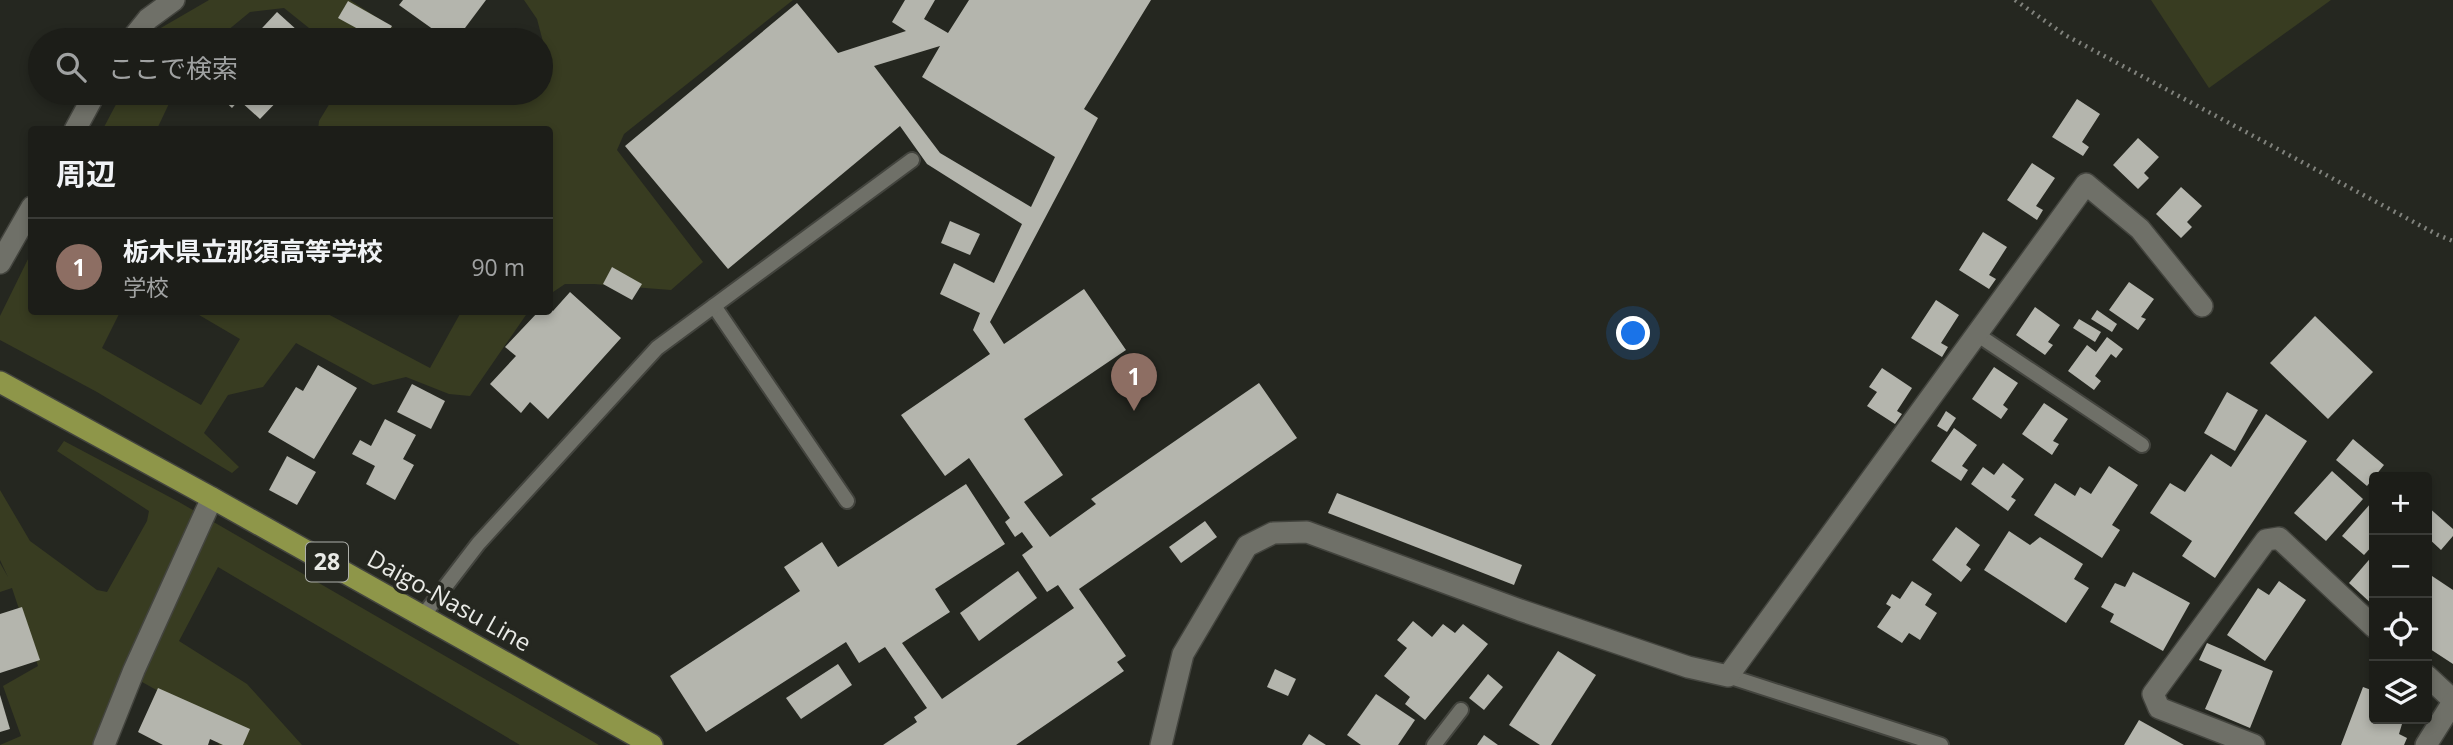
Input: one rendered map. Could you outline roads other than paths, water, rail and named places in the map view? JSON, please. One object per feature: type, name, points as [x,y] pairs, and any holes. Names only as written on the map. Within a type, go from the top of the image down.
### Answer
[{"type":"main road","name":"Daigo-Nasu Line","points":[[0,382],[652,745]]},
{"type":"street","points":[[141,28],[148,19],[174,0]]},
{"type":"street","points":[[77,126],[89,105]]},
{"type":"street","points":[[1161,745],[1183,654],[1247,546],[1273,533],[1307,532],[1520,610],[1688,667],[1728,676],[2086,184],[2140,229],[2202,306]]},
{"type":"street","points":[[0,263],[28,214]]},
{"type":"street","points":[[104,745],[134,670],[212,498]]},
{"type":"street","points":[[2254,745],[2159,708],[2154,694],[2266,540],[2279,538],[2369,622]]},
{"type":"street","points":[[2426,745],[2453,701],[2432,681]]},
{"type":"lane","points":[[422,617],[478,544],[657,348],[912,160]]},
{"type":"lane","points":[[714,306],[847,501]]},
{"type":"lane","points":[[1978,335],[2142,446]]},
{"type":"lane","points":[[1728,676],[1941,745]]},
{"type":"lane","points":[[1434,745],[1461,709]]},
{"type":"place","name":"栃木県立那須高等学校","points":[[1134,411]]}]
